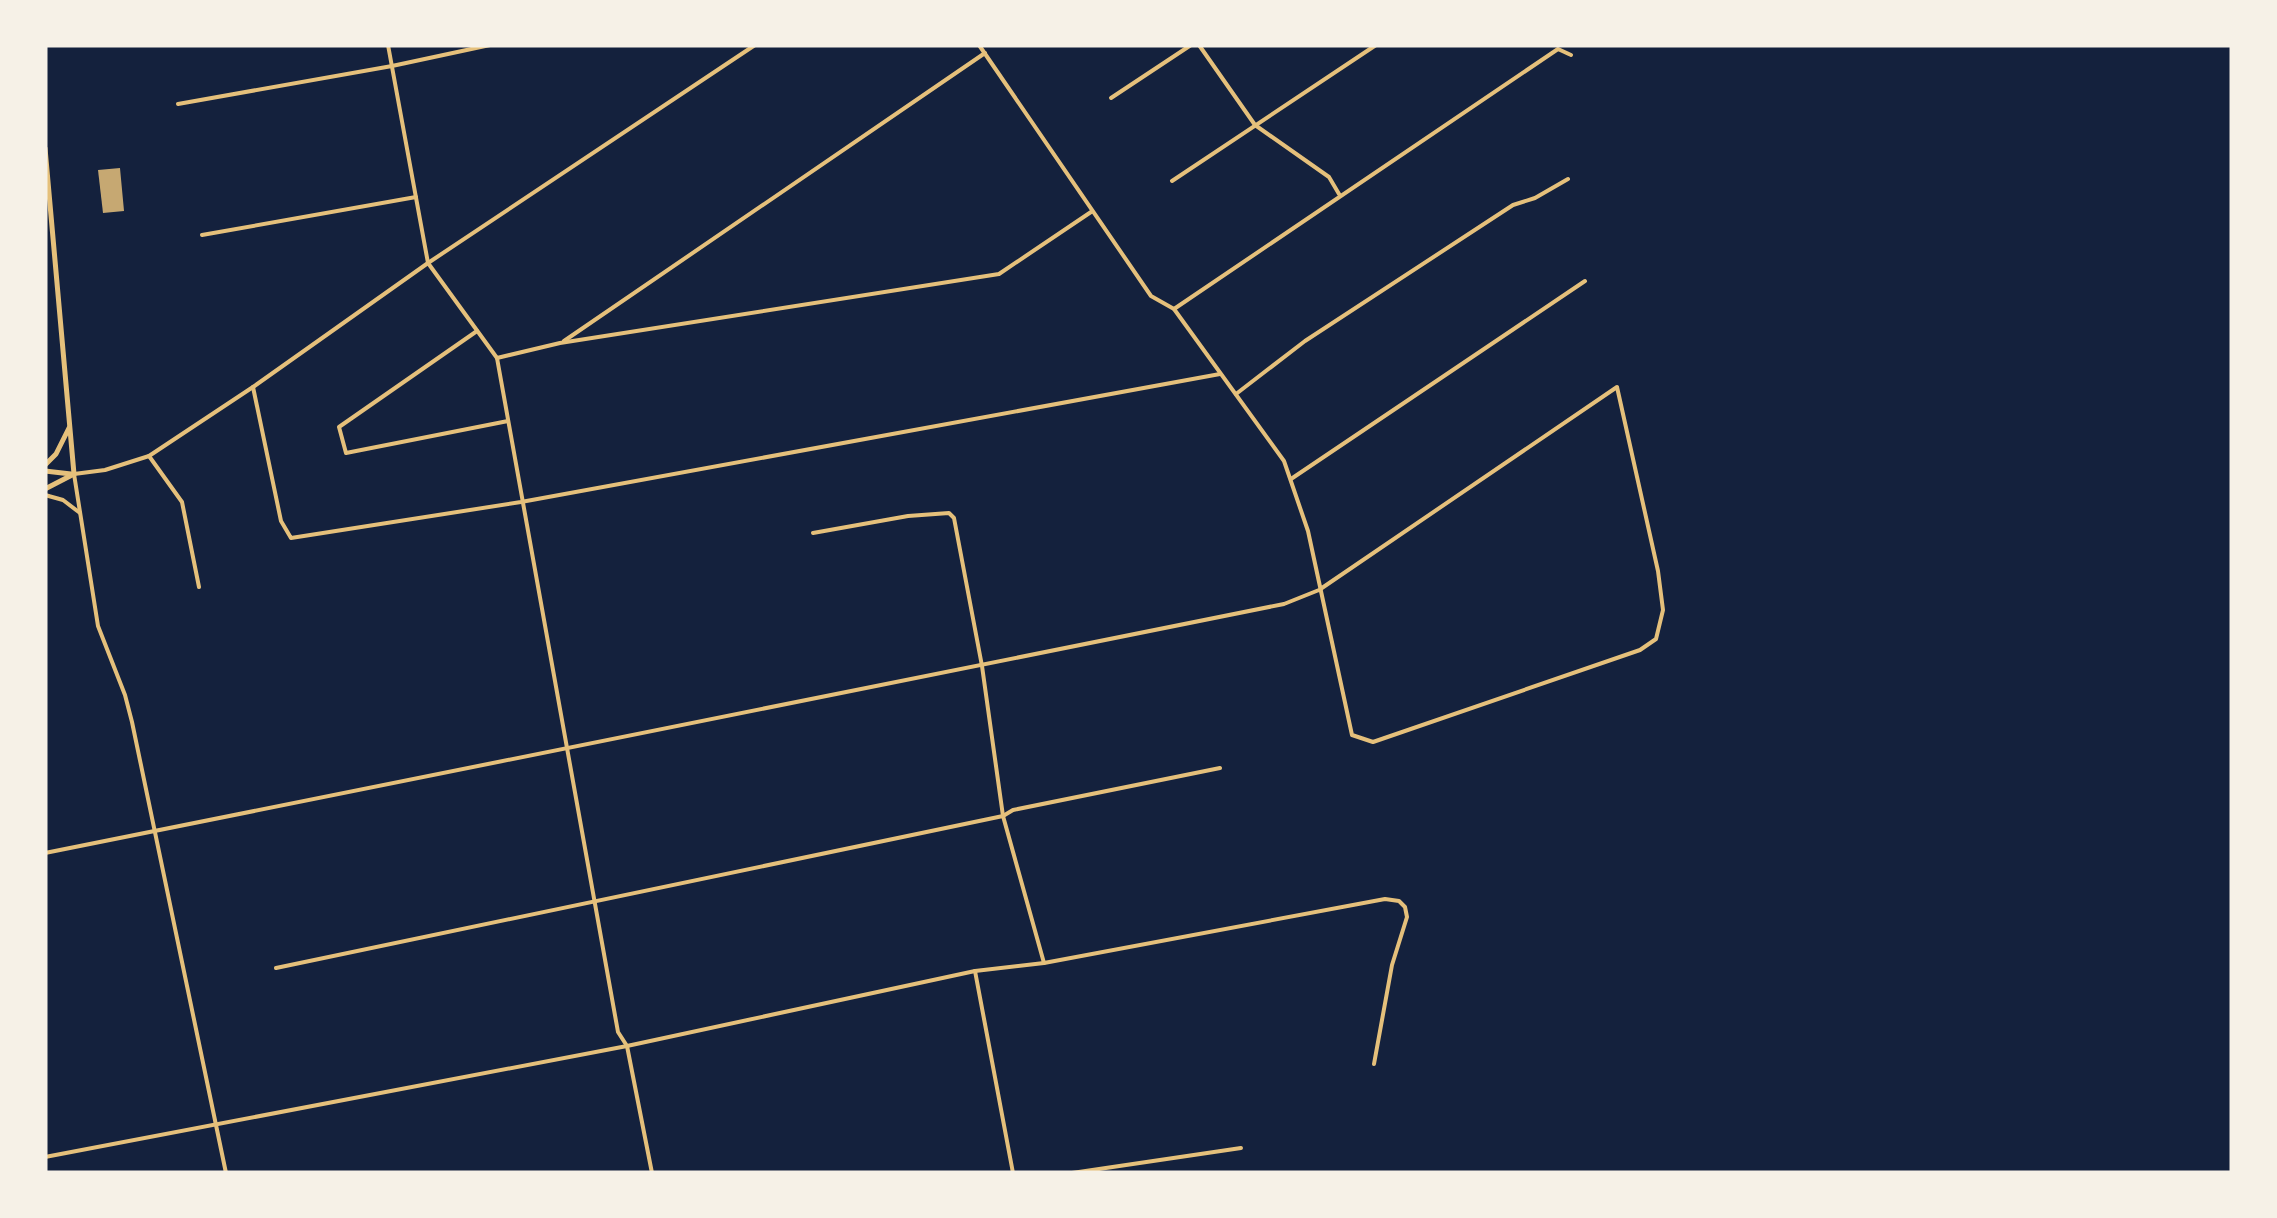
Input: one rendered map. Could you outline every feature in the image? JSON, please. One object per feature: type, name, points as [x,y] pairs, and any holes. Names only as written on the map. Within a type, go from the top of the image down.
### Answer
[{"type":"main road","points":[[45,148],[74,474]]},
{"type":"main road","points":[[70,425],[45,468],[74,474]]},
{"type":"main road","points":[[45,492],[74,474]]},
{"type":"street","points":[[388,45],[428,263],[497,358],[618,1032],[627,1046],[652,1173]]},
{"type":"street","points":[[178,104],[490,45]]},
{"type":"street","points":[[226,1173],[125,695],[98,626],[74,474],[105,470],[149,456],[428,263],[755,45]]},
{"type":"street","points":[[45,853],[1284,604],[1320,590],[1617,387],[1658,571],[1663,610],[1656,638],[1640,650],[1374,742],[1352,735],[1320,590],[1308,530],[1274,443],[1174,308],[1151,296],[979,45]]},
{"type":"street","points":[[1111,98],[1192,45]]},
{"type":"street","points":[[1199,45],[1255,125],[1329,177],[1340,194]]},
{"type":"street","points":[[1172,181],[1376,45]]},
{"type":"street","points":[[1174,308],[1558,49],[1571,55]]},
{"type":"street","points":[[560,344],[985,54]]},
{"type":"street","points":[[1236,394],[1305,341],[1513,205],[1535,198],[1568,178]]},
{"type":"street","points":[[202,235],[416,197]]},
{"type":"street","points":[[497,358],[560,344],[999,274],[1093,211]]},
{"type":"street","points":[[1291,479],[1585,281]]},
{"type":"street","points":[[478,331],[340,427],[346,453],[508,421]]},
{"type":"street","points":[[253,387],[281,521],[292,538],[521,502],[1220,374]]},
{"type":"street","points":[[149,456],[182,502],[198,586]]},
{"type":"street","points":[[45,492],[64,500],[80,514]]},
{"type":"street","points":[[814,533],[908,516],[949,513],[954,518],[982,666],[1003,816],[1044,963]]},
{"type":"street","points":[[276,968],[1220,768]]},
{"type":"street","points":[[45,1157],[627,1046],[975,971],[1044,963],[1385,899],[1403,904],[1407,917],[1392,965],[1374,1064]]},
{"type":"street","points":[[975,971],[1013,1173]]},
{"type":"street","points":[[1072,1173],[1241,1148]]},
{"type":"building","points":[[120,168],[124,211],[103,213],[98,170]]}]
